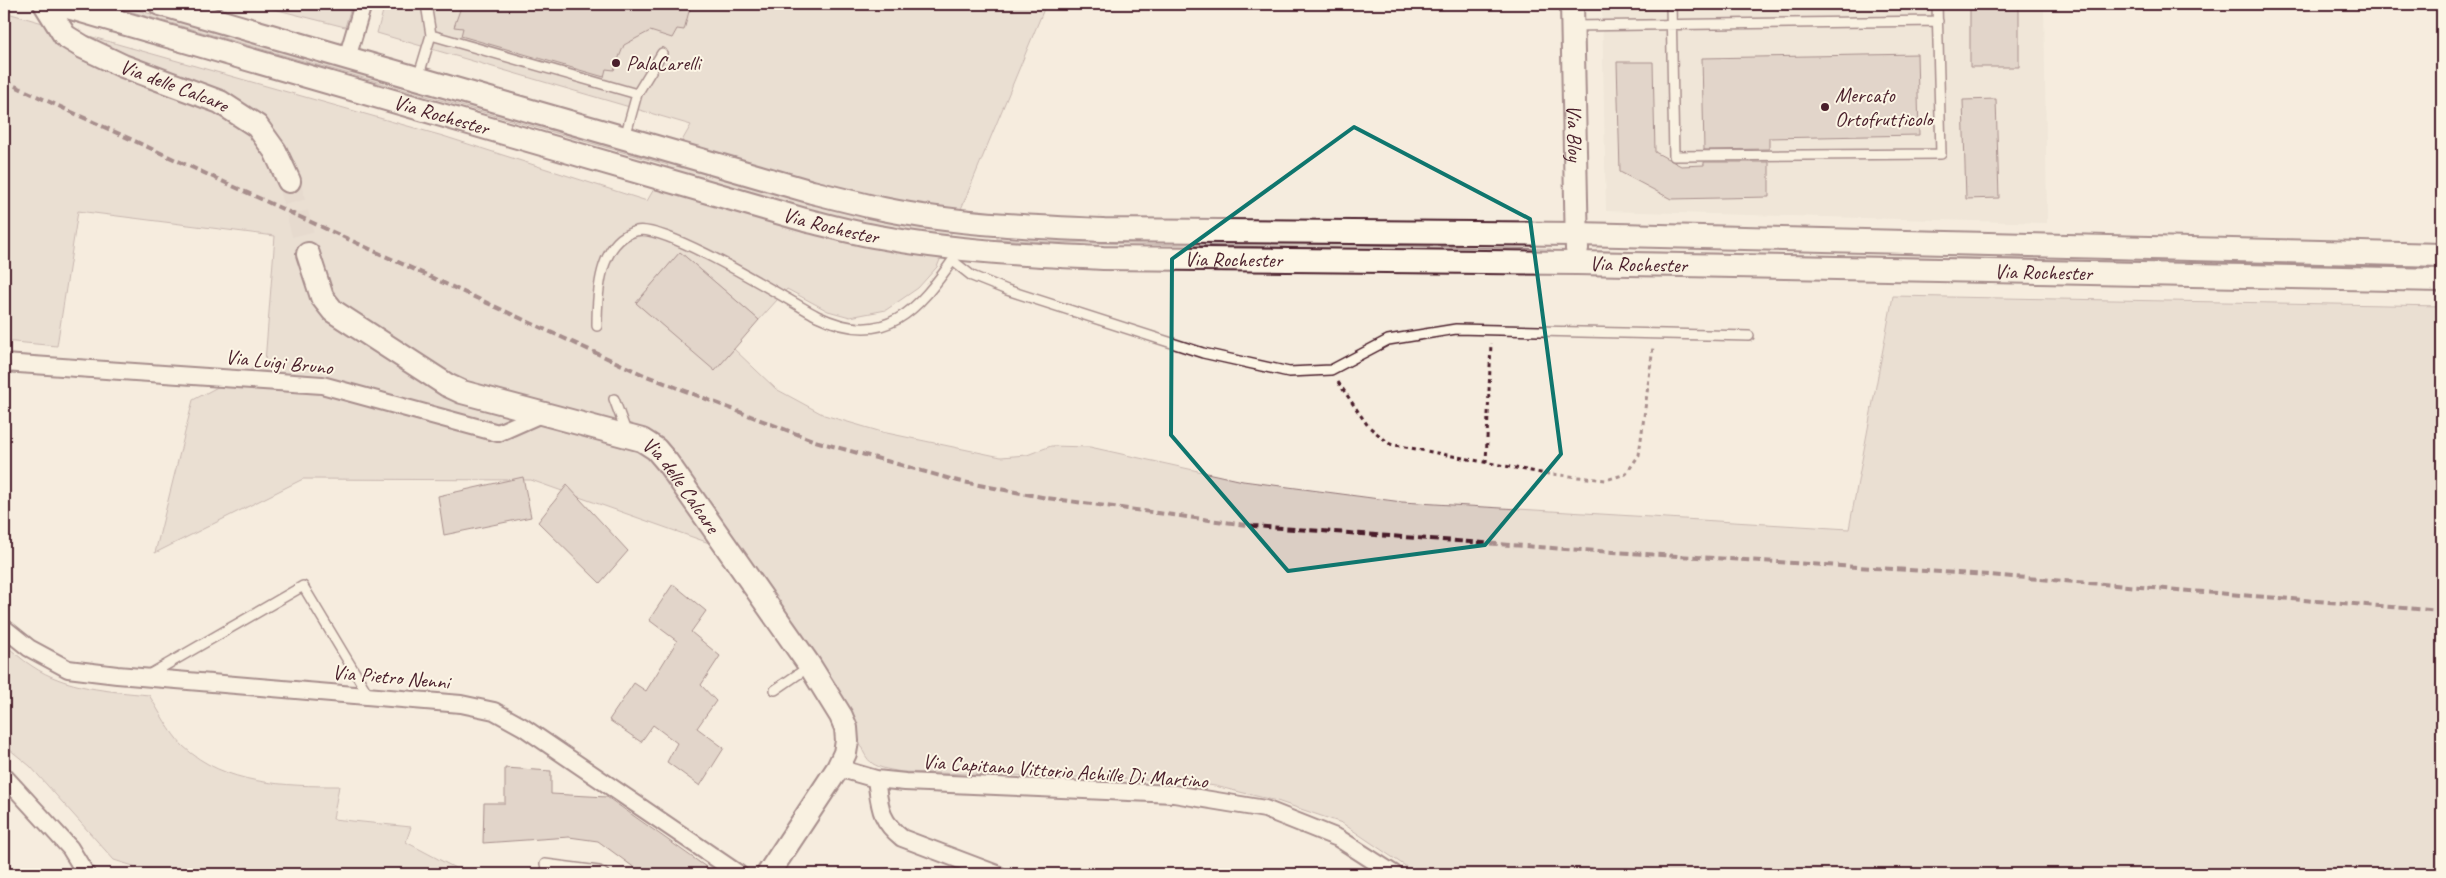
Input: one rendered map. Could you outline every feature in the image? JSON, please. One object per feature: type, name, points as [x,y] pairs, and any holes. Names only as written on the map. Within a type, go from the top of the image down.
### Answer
[{"type":"main road","name":"Via delle Calcare","points":[[45,4],[65,36],[84,47],[123,66],[220,102],[256,126],[275,151],[289,181]]},
{"type":"main road","name":"Via Rochester","points":[[57,4],[805,220],[957,255],[1577,263],[2442,280]]},
{"type":"main road","name":"Via Rochester","points":[[160,4],[812,192],[884,209],[943,218],[1049,228],[1104,230],[1577,234],[2442,255]]},
{"type":"main road","name":"Via Bloy","points":[[1572,4],[1577,263]]},
{"type":"main road","name":"Via delle Calcare","points":[[308,254],[322,297],[332,311],[446,385],[477,398],[642,440],[656,449],[668,462],[810,666],[846,728],[845,753],[838,768],[768,874]]},
{"type":"street","points":[[346,58],[362,4]]},
{"type":"street","name":"Via Luigi Bruno","points":[[4,363],[322,385],[498,433],[541,414]]},
{"type":"street","name":"Via Pietro Nenni","points":[[4,628],[28,648],[68,669],[145,678],[461,704],[494,711],[523,727],[739,874]]},
{"type":"street","name":"Via Capitano Vittorio Achille Di Martino","points":[[838,768],[876,779],[905,782],[1174,794],[1265,809],[1338,838],[1394,874]]},
{"type":"street","points":[[4,776],[70,848],[86,874]]},
{"type":"street","points":[[876,779],[881,816],[889,828],[902,838],[997,874]]},
{"type":"lane","points":[[418,78],[431,35],[426,4]]},
{"type":"lane","points":[[1671,4],[1674,156],[1941,154],[1937,4]]},
{"type":"lane","points":[[1573,26],[1938,21]]},
{"type":"lane","points":[[431,35],[637,94]]},
{"type":"lane","points":[[625,138],[637,94],[662,54]]},
{"type":"lane","points":[[597,326],[597,299],[602,271],[608,257],[622,238],[637,230],[653,231],[682,242],[838,326],[858,329],[880,326],[902,318],[920,303],[957,255],[972,276],[1007,290],[1203,353],[1289,372],[1330,370],[1388,340],[1456,329],[1749,336]]},
{"type":"lane","points":[[614,399],[627,435]]},
{"type":"lane","points":[[145,678],[303,586],[369,696]]},
{"type":"lane","points":[[775,690],[810,666]]},
{"type":"lane","points":[[545,864],[599,871],[604,874]]},
{"type":"path","points":[[1486,462],[1492,330]]},
{"type":"path","points":[[1330,370],[1368,426],[1390,444],[1541,473],[1606,480],[1626,474],[1639,455],[1655,334]]},
{"type":"highlighted area","points":[[1354,127],[1530,219],[1561,454],[1485,545],[1288,571],[1171,435],[1172,259]]},
{"type":"shaded area","points":[[104,4],[116,4],[670,162],[691,125],[377,33],[385,4],[1046,4],[937,267],[918,288],[886,310],[850,317],[828,311],[787,289],[759,320],[680,252],[636,303],[715,370],[734,349],[776,389],[824,415],[882,432],[1001,457],[1027,455],[1051,446],[1090,447],[1243,481],[1402,502],[1849,529],[1893,296],[2442,306],[2442,874],[1417,874],[1342,823],[1277,801],[1215,786],[1176,780],[902,772],[875,765],[866,757],[856,732],[746,556],[531,480],[303,479],[155,553],[193,400],[265,362],[275,236],[78,211],[57,346],[4,341],[4,12],[443,136],[647,201],[668,165]]},
{"type":"shaded area","points":[[254,4],[352,4],[345,27]]},
{"type":"shaded area","name":"Mercato Ortofrutticolo","points":[[1602,4],[2044,4],[2047,223],[1606,211]]},
{"type":"shaded area","points":[[997,235],[1047,238],[1551,249],[1550,253],[1046,242],[997,239]]},
{"type":"shaded area","points":[[1597,251],[2442,267],[2442,271],[1598,254]]},
{"type":"shaded area","points":[[4,644],[28,664],[59,680],[88,688],[149,695],[178,741],[199,759],[217,769],[256,781],[277,784],[339,786],[333,819],[411,827],[406,842],[459,870],[460,874],[206,874],[190,871],[143,869],[114,860],[30,766],[4,745]]},
{"type":"building","points":[[462,4],[691,4],[684,30],[677,29],[672,38],[650,31],[624,45],[614,70],[606,69],[604,77],[461,36],[463,28],[454,27]]},
{"type":"building","points":[[1970,4],[2019,4],[2019,67],[1970,67]]},
{"type":"building","points":[[1917,54],[1919,135],[1769,138],[1769,149],[1704,150],[1702,58]]},
{"type":"building","points":[[1617,62],[1653,62],[1655,152],[1681,166],[1704,165],[1704,162],[1769,162],[1769,197],[1671,199],[1620,172]]},
{"type":"building","points":[[1996,99],[1999,198],[1966,199],[1963,100]]},
{"type":"building","points":[[680,252],[759,320],[715,371],[636,303]]},
{"type":"building","points":[[523,477],[531,517],[444,535],[438,496]]},
{"type":"building","points":[[567,485],[628,551],[600,583],[538,522]]},
{"type":"building","points":[[673,584],[706,611],[691,632],[720,656],[701,685],[716,701],[697,728],[724,748],[700,786],[667,762],[677,743],[653,725],[641,742],[609,720],[634,683],[646,691],[677,641],[649,620]]},
{"type":"building","points":[[505,768],[551,771],[551,794],[607,797],[716,874],[643,874],[598,841],[569,837],[483,843],[484,803],[505,803]]},
{"type":"tunnel","points":[[289,181],[308,254]]},
{"type":"railway","points":[[4,81],[644,375],[815,441],[958,481],[1047,498],[1254,526],[1565,549],[1989,575],[2442,611]]},
{"type":"place","name":"PalaCarelli","points":[[616,63]]},
{"type":"place","name":"Mercato Ortofrutticolo","points":[[1825,107]]}]
